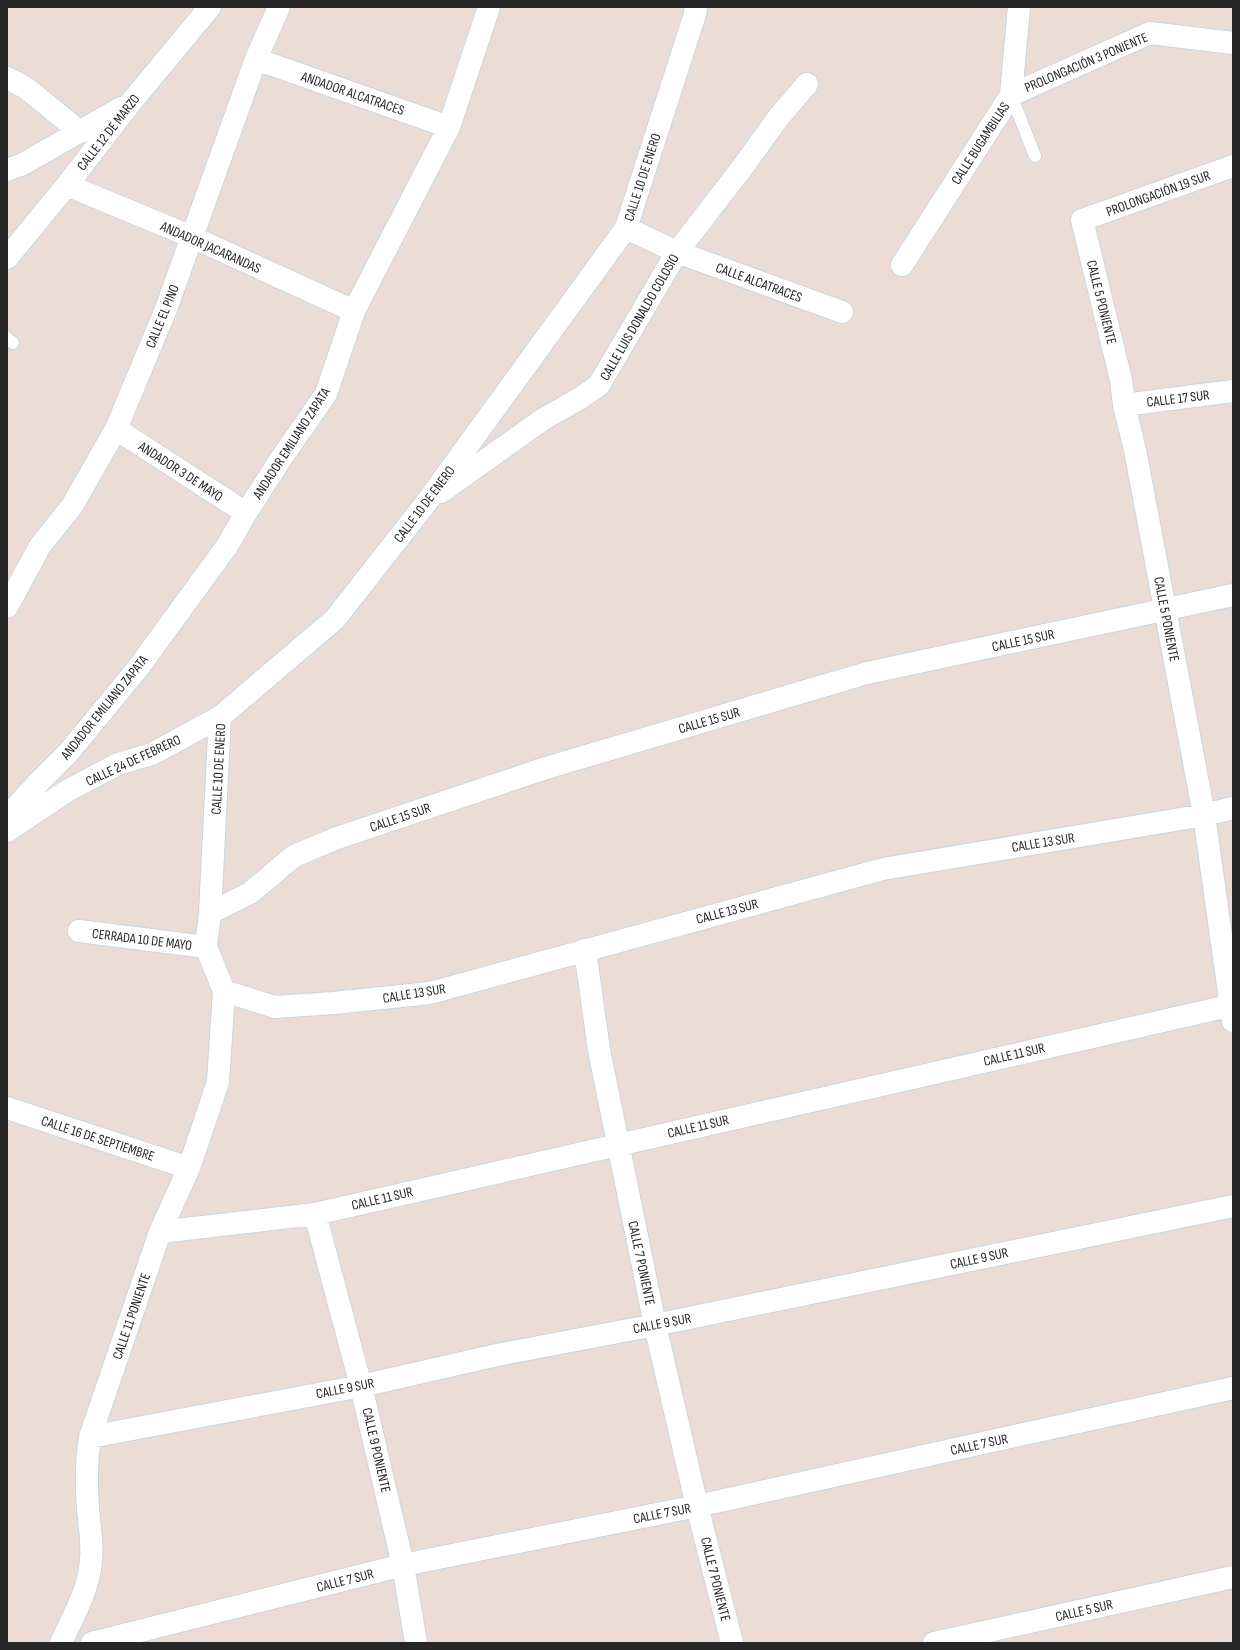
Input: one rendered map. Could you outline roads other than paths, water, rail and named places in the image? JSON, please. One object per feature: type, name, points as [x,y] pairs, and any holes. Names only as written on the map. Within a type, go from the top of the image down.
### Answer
[{"type":"street","name":"CALLE 12 DE MARZO","points":[[7,258],[67,185],[132,101],[210,7]]},
{"type":"street","name":"CALLE EL PINO","points":[[7,607],[40,546],[72,506],[116,429],[166,309],[256,60],[279,7]]},
{"type":"street","name":"ANDADOR EMILIANO ZAPATA","points":[[7,830],[17,806],[68,753],[138,668],[227,546],[246,513],[326,394],[354,311],[449,127],[489,7]]},
{"type":"street","name":"CALLE 10 DE ENERO","points":[[224,991],[206,947],[210,913],[220,717],[336,619],[426,503],[626,228],[696,11],[695,7]]},
{"type":"street","name":"CALLE BUGAMBILIAS","points":[[902,265],[1010,95],[1019,7]]},
{"type":"street","name":"PROLONGACIÓN 3 PONIENTE","points":[[1010,95],[1150,33],[1233,43]]},
{"type":"street","name":"ANDADOR ALCATRACES","points":[[256,60],[449,127]]},
{"type":"street","points":[[7,78],[26,88],[80,132]]},
{"type":"street","name":"CALLE LUIS DONALDO COLOSIO","points":[[426,503],[542,420],[600,385],[677,252],[742,168],[778,118],[807,84]]},
{"type":"street","points":[[7,170],[24,164],[132,101]]},
{"type":"street","name":"PROLONGACIÓN 19 SUR","points":[[1082,220],[1233,166]]},
{"type":"street","name":"ANDADOR JACARANDAS","points":[[67,185],[192,237],[354,311]]},
{"type":"street","name":"CALLE 5 PONIENTE","points":[[1082,220],[1121,380],[1124,405],[1135,450],[1166,610],[1204,815],[1232,1010]]},
{"type":"street","name":"CALLE ALCATRACES","points":[[626,228],[677,252],[842,312]]},
{"type":"street","name":"CALLE 17 SUR","points":[[1124,405],[1233,391]]},
{"type":"street","name":"ANDADOR 3 DE MAYO","points":[[116,429],[246,513]]},
{"type":"street","name":"CALLE 15 SUR","points":[[210,913],[250,892],[294,856],[338,838],[546,768],[867,673],[1233,595]]},
{"type":"street","name":"CALLE 24 DE FEBRERO","points":[[7,830],[67,791],[118,764],[152,754],[220,717]]},
{"type":"street","name":"CALLE 13 SUR","points":[[224,991],[275,1007],[334,1004],[423,994],[883,869],[1204,815],[1233,808]]},
{"type":"street","name":"CERRADA 10 DE MAYO","points":[[79,931],[206,947]]},
{"type":"street","name":"CALLE 7 PONIENTE","points":[[585,950],[599,1050],[655,1325],[697,1506],[732,1643]]},
{"type":"street","name":"CALLE 11 PONIENTE","points":[[61,1643],[82,1600],[91,1561],[92,1533],[88,1510],[86,1462],[90,1437],[160,1232],[189,1168],[218,1082],[224,991]]},
{"type":"street","name":"CALLE 11 SUR","points":[[160,1232],[315,1214],[617,1144],[1232,1010]]},
{"type":"street","name":"CALLE 16 DE SEPTIEMBRE","points":[[7,1108],[189,1168]]},
{"type":"street","name":"CALLE 9 SUR","points":[[90,1437],[362,1386],[497,1355],[655,1325],[1233,1206]]},
{"type":"street","name":"CALLE 9 PONIENTE","points":[[315,1214],[362,1386],[403,1565],[416,1643]]},
{"type":"street","name":"CALLE 7 SUR","points":[[92,1643],[403,1565],[697,1506],[1233,1388]]},
{"type":"street","name":"CALLE 5 SUR","points":[[934,1643],[1233,1577]]},
{"type":"lane","points":[[1010,95],[1035,156]]}]
